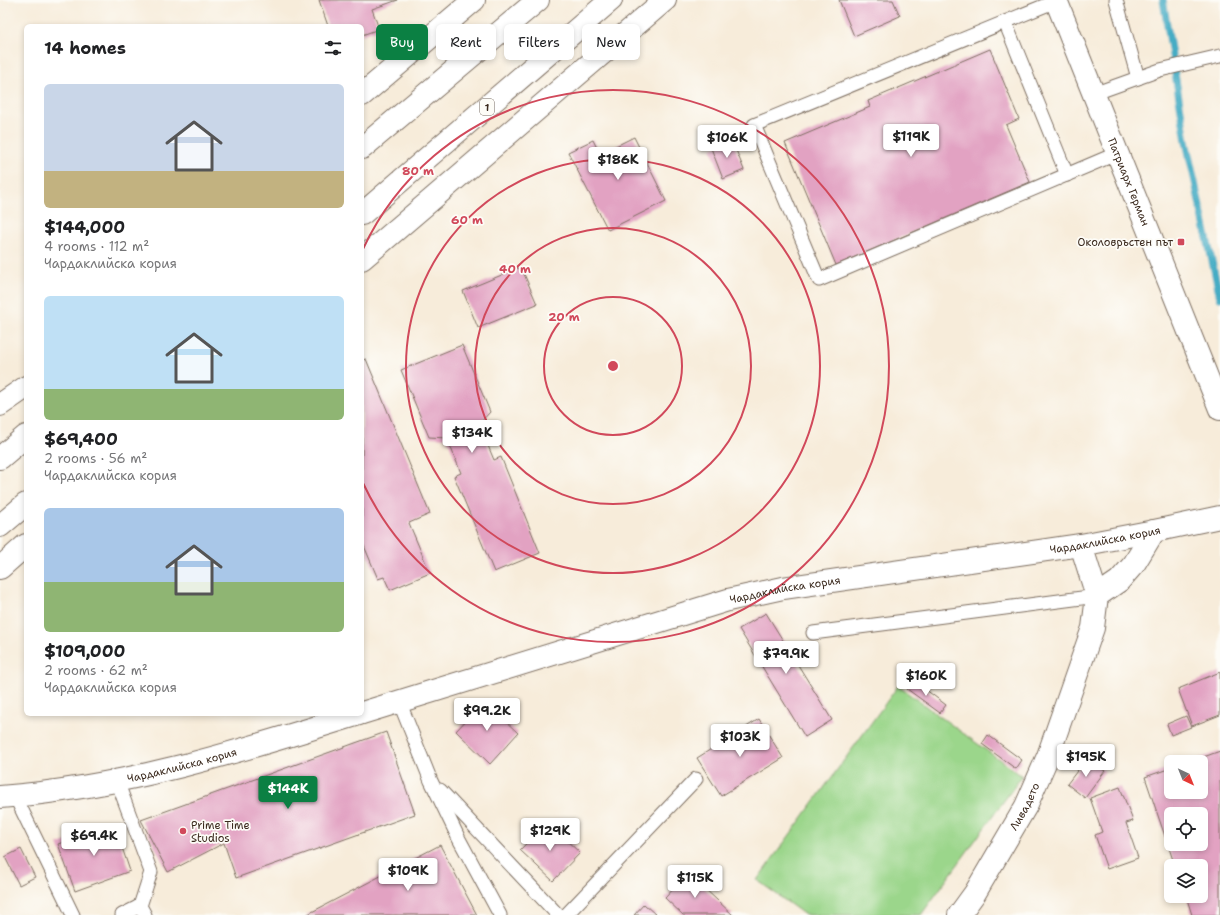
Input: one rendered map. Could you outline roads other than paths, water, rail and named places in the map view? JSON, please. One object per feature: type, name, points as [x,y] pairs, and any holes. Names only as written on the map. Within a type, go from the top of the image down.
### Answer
[{"type":"main road","points":[[364,94],[474,0]]},
{"type":"main road","points":[[364,146],[538,0]]},
{"type":"main road","name":"1","points":[[364,213],[612,0]]},
{"type":"main road","points":[[364,257],[665,0]]},
{"type":"main road","name":"Патриарх Герман","points":[[1056,0],[1220,409]]},
{"type":"main road","points":[[0,404],[24,384]]},
{"type":"main road","points":[[0,404],[24,387]]},
{"type":"main road","points":[[0,458],[24,438]]},
{"type":"main road","points":[[0,526],[24,506]]},
{"type":"main road","name":"Чардаклийска кория","points":[[364,712],[728,600],[783,588],[1081,545],[1220,517]]},
{"type":"main road","points":[[1097,596],[1119,581],[1134,564],[1154,531]]},
{"type":"main road","name":"Ливадето","points":[[960,915],[975,893],[1026,806],[1048,756],[1093,628],[1097,596],[1081,545]]},
{"type":"main road","points":[[1,567],[24,548]]},
{"type":"main road","name":"Чардаклийска кория","points":[[8,796],[75,788],[139,777],[213,758],[352,716]]},
{"type":"lane","points":[[1056,0],[754,125],[819,280],[1118,153]]},
{"type":"lane","points":[[1116,0],[1138,78]]},
{"type":"lane","points":[[1005,22],[1067,175]]},
{"type":"lane","points":[[1093,94],[1160,70],[1220,56]]},
{"type":"lane","points":[[813,633],[1097,596]]},
{"type":"lane","points":[[400,701],[431,781],[459,839],[500,915]]},
{"type":"lane","points":[[566,915],[696,779]]},
{"type":"lane","points":[[117,781],[150,872],[142,910],[122,915]]},
{"type":"lane","points":[[431,781],[558,915]]},
{"type":"lane","points":[[8,796],[73,915]]},
{"type":"waterway","points":[[1163,0],[1186,141],[1220,298]]},
{"type":"place","name":"Околовръстен път","points":[[1181,242]]},
{"type":"place","name":"Prime Time Studios","points":[[183,831]]}]
